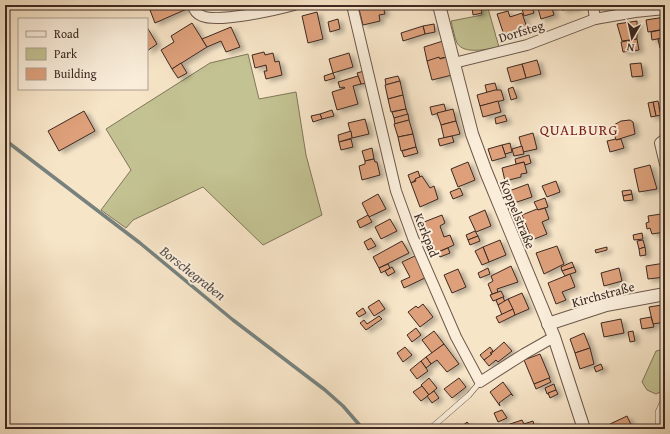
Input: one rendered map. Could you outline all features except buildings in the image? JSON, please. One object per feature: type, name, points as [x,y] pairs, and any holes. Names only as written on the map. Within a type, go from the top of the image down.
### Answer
[{"type":"street","points":[[193,5],[197,13],[203,17],[216,18],[260,12],[294,5]]},
{"type":"street","name":"Kerkpad","points":[[352,5],[396,191],[413,238],[456,336],[480,382]]},
{"type":"street","name":"Koppelstraße","points":[[439,5],[472,134],[554,337],[584,429]]},
{"type":"street","points":[[593,5],[595,19]]},
{"type":"street","name":"Dorfsteg","points":[[454,63],[527,45],[595,19],[660,8]]},
{"type":"street","points":[[665,139],[660,143],[665,164]]},
{"type":"street","name":"Kirchstraße","points":[[548,324],[606,305],[665,294]]},
{"type":"street","points":[[480,382],[554,337]]},
{"type":"lane","points":[[430,429],[469,395],[480,382]]},
{"type":"lane","points":[[658,425],[658,412],[665,397]]},
{"type":"green space","points":[[480,5],[487,5],[499,47],[470,50],[460,47],[454,35],[451,21],[482,15]]},
{"type":"green space","points":[[248,54],[259,99],[296,92],[306,155],[322,215],[263,245],[203,187],[133,220],[126,228],[101,210],[131,170],[106,129],[210,63]]},
{"type":"green space","points":[[665,349],[665,390],[656,394],[647,390],[642,382],[656,351]]},
{"type":"waterway","name":"Borschegraben","points":[[5,140],[140,243],[233,320],[325,390],[343,406],[363,429]]},
{"type":"district","name":"QUALBURG","points":[[579,130]]}]
